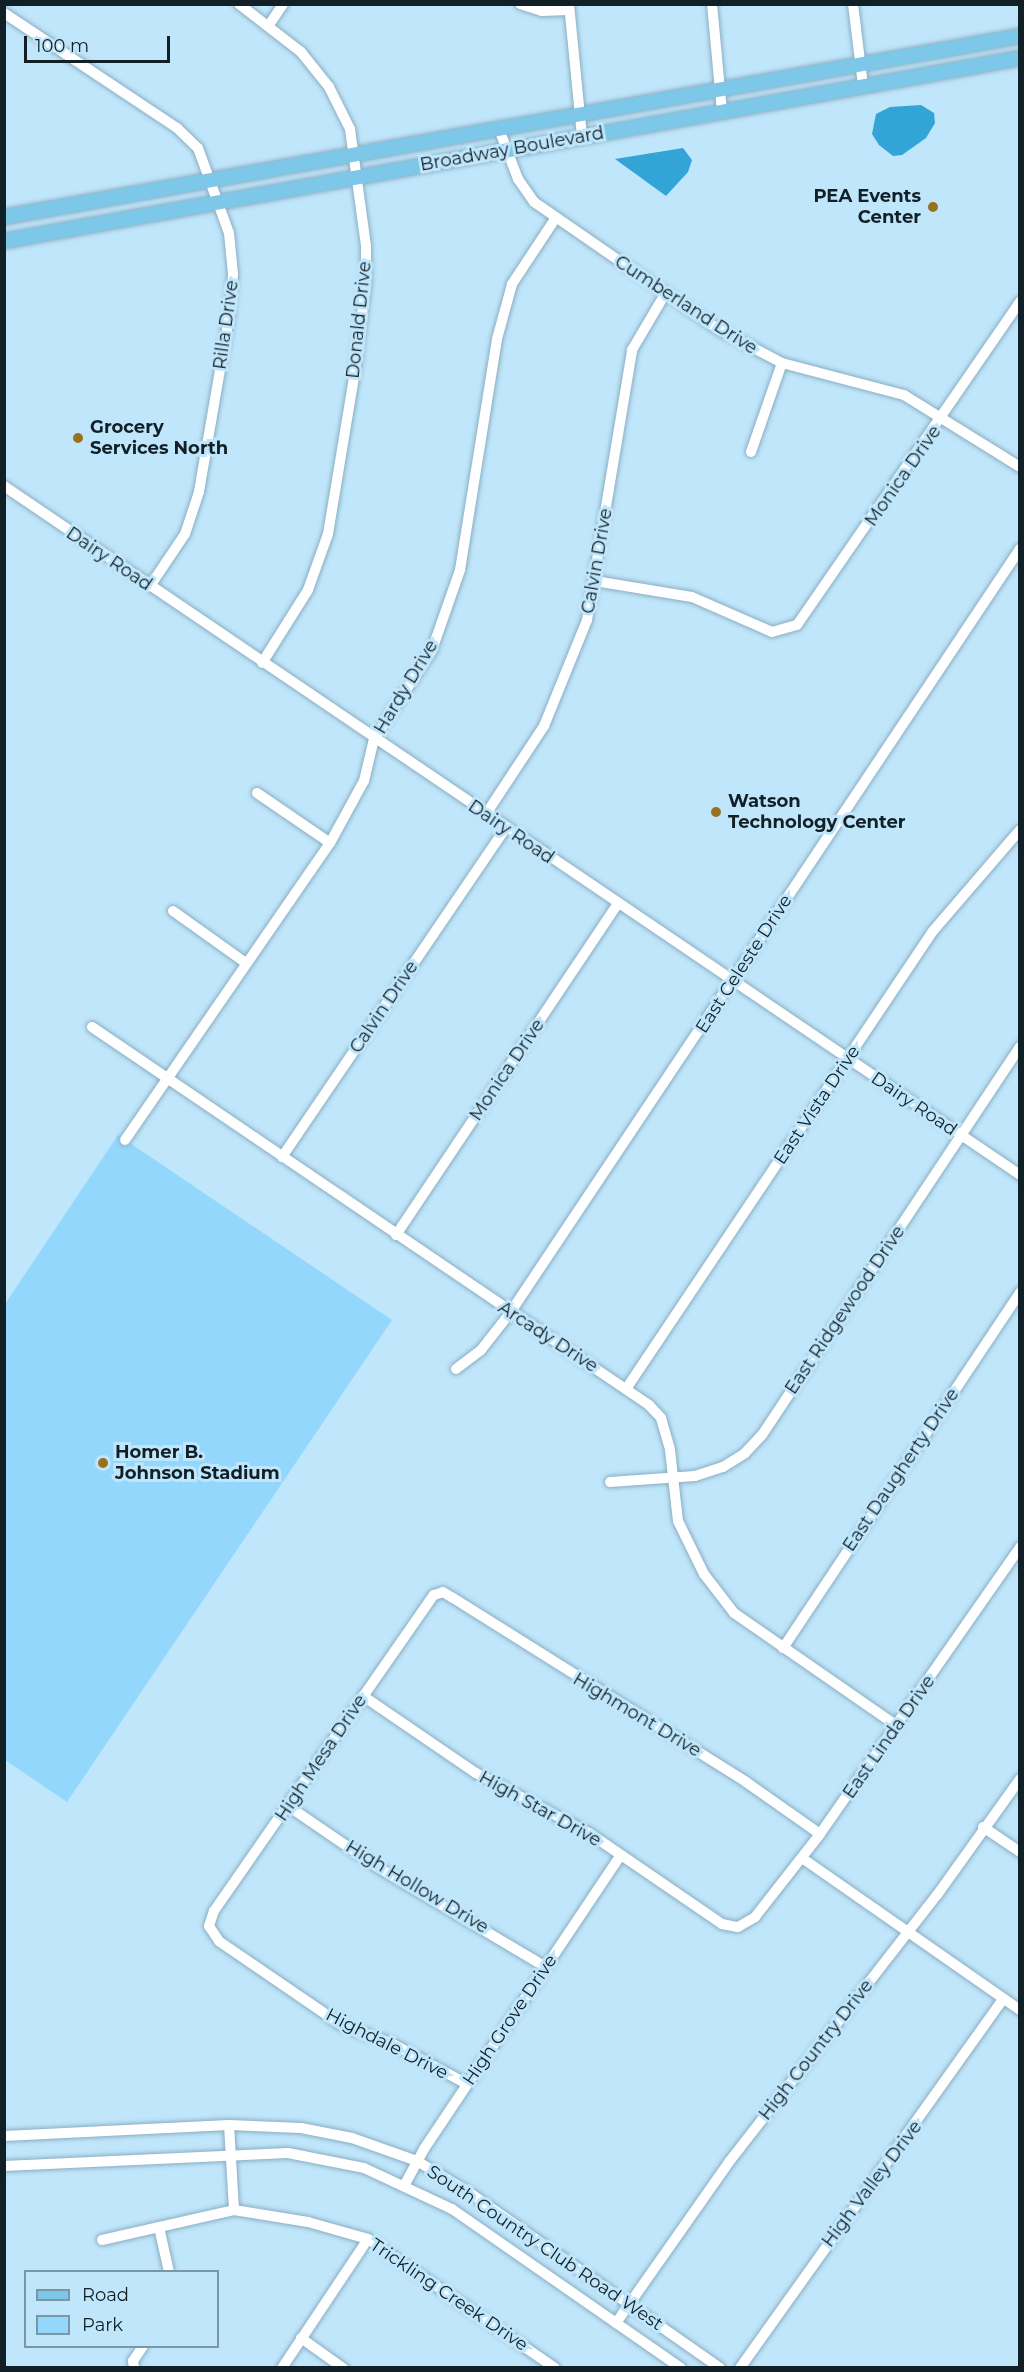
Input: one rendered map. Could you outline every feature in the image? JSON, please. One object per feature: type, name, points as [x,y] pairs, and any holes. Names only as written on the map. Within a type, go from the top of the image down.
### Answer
[{"type":"main road","name":"Broadway Boulevard","points":[[4,217],[1020,36]]},
{"type":"main road","name":"Broadway Boulevard","points":[[4,241],[1020,58]]},
{"type":"street","name":"Donald Drive","points":[[239,4],[301,52],[329,87],[350,129],[366,246],[366,282],[328,534],[309,590],[262,663]]},
{"type":"street","points":[[269,25],[283,4]]},
{"type":"street","points":[[520,4],[542,11],[569,7],[582,136]]},
{"type":"street","points":[[712,4],[722,111]]},
{"type":"street","points":[[853,4],[863,86]]},
{"type":"street","name":"Rilla Drive","points":[[4,13],[177,129],[198,148],[229,233],[233,274],[230,312],[199,492],[184,534],[150,586]]},
{"type":"street","name":"Cumberland Drive","points":[[499,129],[518,178],[534,202],[555,219],[752,351],[782,363],[904,395],[1020,467]]},
{"type":"street","name":"Hardy Drive","points":[[125,1140],[330,843],[364,781],[374,738],[432,651],[452,600],[460,570],[497,339],[512,284],[555,219]]},
{"type":"street","name":"Calvin Drive","points":[[486,814],[544,726],[588,620],[632,350],[665,294]]},
{"type":"street","name":"Monica Drive","points":[[595,581],[692,597],[772,632],[797,625],[942,420],[1020,302]]},
{"type":"street","points":[[751,452],[782,363]]},
{"type":"street","name":"Dairy Road","points":[[4,486],[1020,1175]]},
{"type":"street","name":"East Celeste Drive","points":[[456,1369],[481,1350],[510,1313],[734,983],[1020,549]]},
{"type":"street","points":[[258,793],[330,843]]},
{"type":"street","name":"Calvin Drive","points":[[282,1157],[506,828]]},
{"type":"street","name":"East Vista Drive","points":[[626,1389],[933,931],[1020,830]]},
{"type":"street","name":"Monica Drive","points":[[396,1235],[618,904]]},
{"type":"street","points":[[173,911],[246,963]]},
{"type":"street","name":"Arcady Drive","points":[[92,1027],[510,1313],[626,1389],[661,1418],[673,1478],[678,1521],[704,1574],[734,1613],[897,1726]]},
{"type":"street","name":"East Ridgewood Drive","points":[[610,1482],[695,1476],[723,1467],[762,1435],[1020,1047]]},
{"type":"street","name":"East Daugherty Drive","points":[[783,1648],[1020,1292]]},
{"type":"street","name":"East Linda Drive","points":[[750,1922],[820,1834],[1020,1547]]},
{"type":"street","name":"High Mesa Drive","points":[[219,1941],[209,1926],[214,1911],[425,1603],[443,1592],[453,1598]]},
{"type":"street","name":"Highmont Drive","points":[[453,1598],[746,1782],[820,1834]]},
{"type":"street","name":"High Star Drive","points":[[363,1696],[476,1773],[589,1833],[722,1924],[738,1927],[750,1922]]},
{"type":"street","name":"High Country Drive","points":[[616,2323],[729,2162],[964,1858],[983,1827],[1020,1779]]},
{"type":"street","name":"High Hollow Drive","points":[[288,1806],[380,1868],[546,1967]]},
{"type":"street","points":[[983,1827],[1020,1852]]},
{"type":"street","name":"High Grove Drive","points":[[404,2186],[417,2161],[467,2084],[620,1856]]},
{"type":"street","points":[[802,1858],[1020,2010]]},
{"type":"street","name":"Highdale Drive","points":[[219,1941],[343,2026],[391,2043],[467,2084]]},
{"type":"street","name":"High Valley Drive","points":[[740,2367],[1004,1999]]},
{"type":"street","points":[[102,2240],[234,2211],[229,2125]]},
{"type":"street","name":"South Country Club Road West","points":[[4,2136],[229,2125],[328,2132],[417,2161],[470,2193],[720,2367]]},
{"type":"street","name":"South Country Club Road West","points":[[4,2166],[288,2153],[364,2168],[452,2209],[681,2367]]},
{"type":"street","name":"Trickling Creek Drive","points":[[234,2211],[308,2222],[368,2239],[555,2367]]},
{"type":"street","points":[[159,2227],[169,2270]]},
{"type":"street","points":[[282,2367],[368,2239]]},
{"type":"street","points":[[301,2338],[343,2367]]},
{"type":"street","points":[[134,2367],[133,2361],[142,2348]]},
{"type":"green space","points":[[118,1135],[392,1320],[67,1802],[5,1760],[5,1304]]},
{"type":"shaded area","points":[[921,105],[934,113],[935,123],[926,138],[902,155],[893,156],[879,145],[872,134],[876,114],[890,107]]},
{"type":"shaded area","points":[[683,148],[692,160],[688,172],[666,196],[615,159]]},
{"type":"place","name":"PEA Events Center","points":[[933,207]]},
{"type":"place","name":"Grocery Services North","points":[[78,438]]},
{"type":"place","name":"Watson Technology Center","points":[[716,812]]},
{"type":"place","name":"Homer B. Johnson Stadium","points":[[103,1463]]}]
